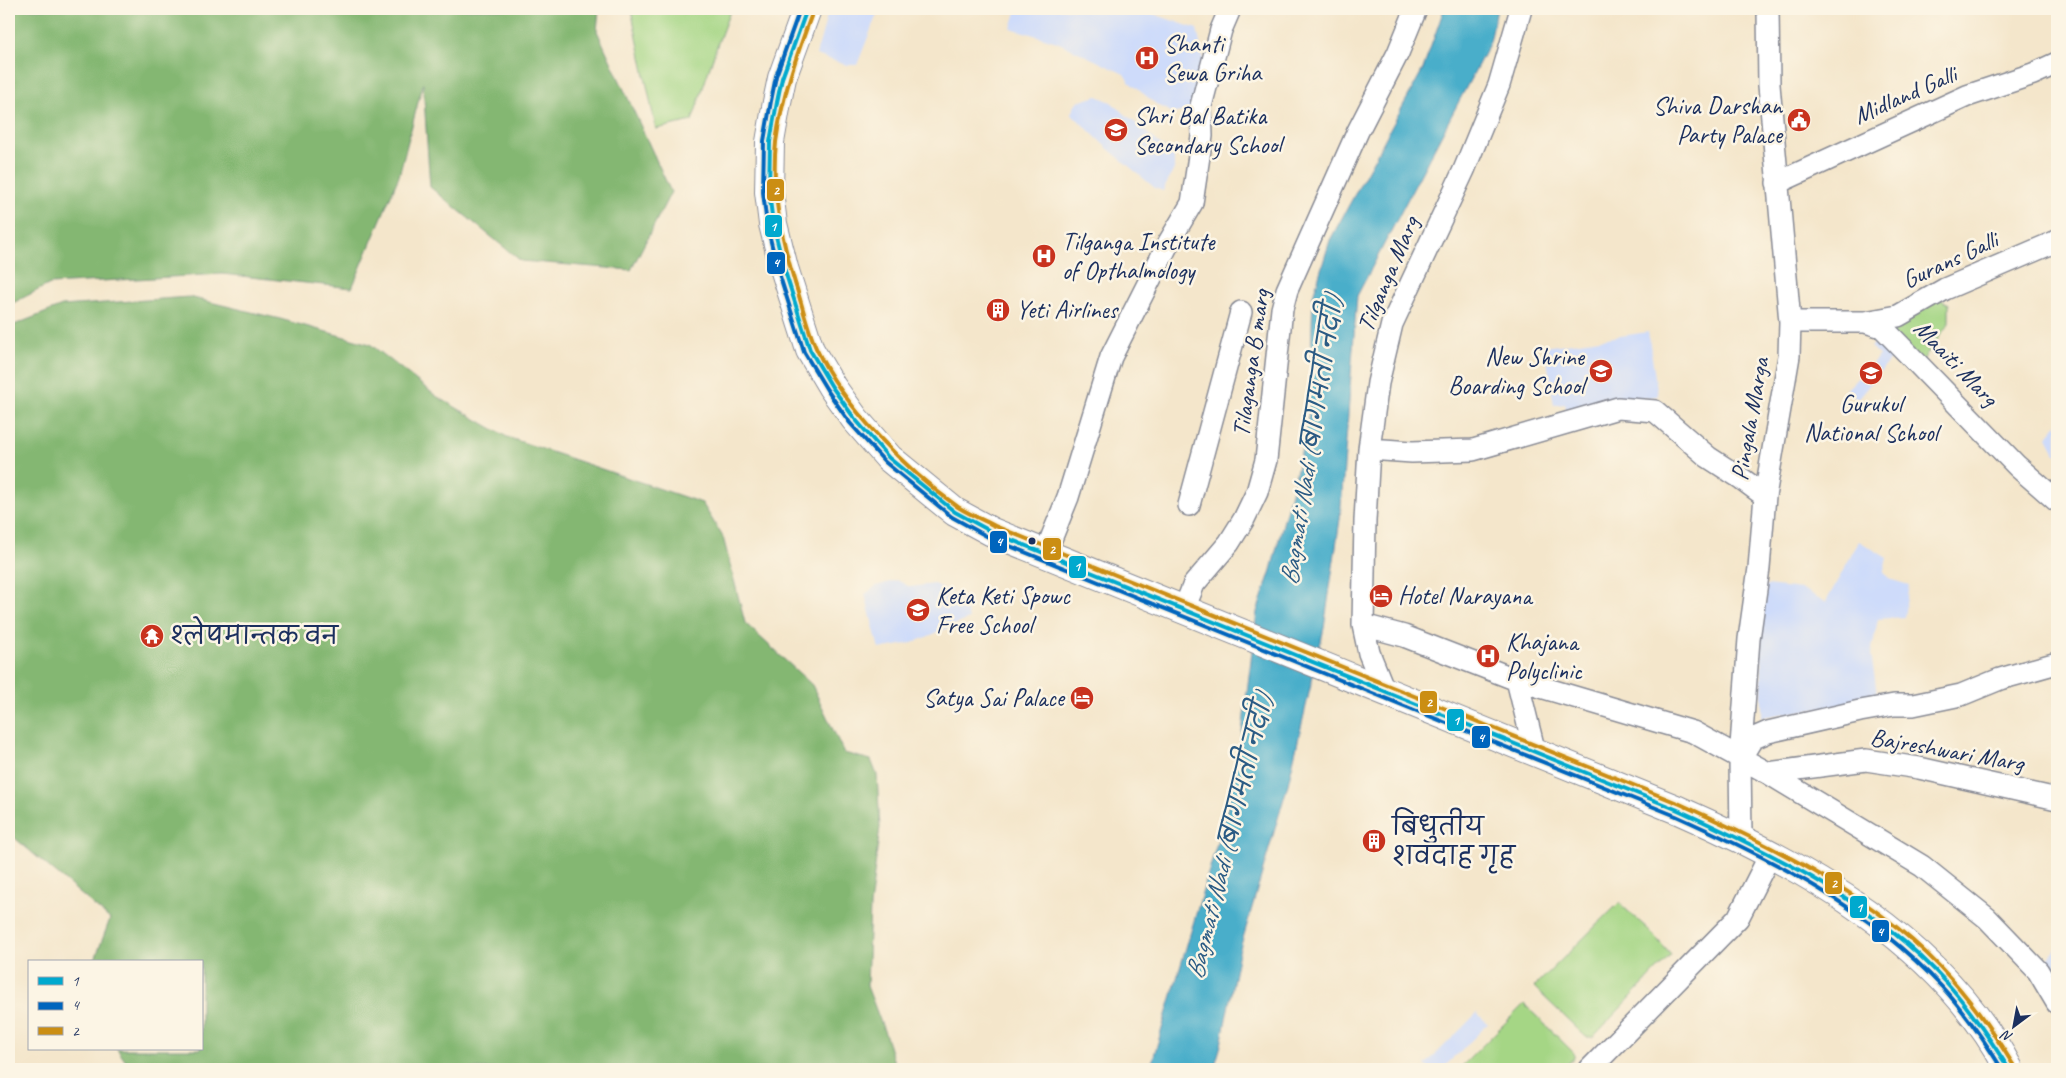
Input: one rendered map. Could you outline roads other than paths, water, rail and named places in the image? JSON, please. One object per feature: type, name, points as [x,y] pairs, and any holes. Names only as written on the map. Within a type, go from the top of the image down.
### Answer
[{"type":"highway","points":[[807,9],[782,78],[770,142],[769,192],[775,233],[810,350],[849,411],[888,458],[955,512],[992,532],[1384,690],[1741,838],[1806,872],[1874,918],[1908,945],[1962,998],[2009,1069]]},
{"type":"street","points":[[1045,554],[1068,497],[1110,357],[1169,242],[1192,203],[1202,136],[1201,106],[1221,30],[1230,9]]},
{"type":"street","name":"Tilaganga B marg","points":[[1184,609],[1194,584],[1229,543],[1257,492],[1266,460],[1282,309],[1287,290],[1358,131],[1398,53],[1416,9]]},
{"type":"street","name":"Tilganga Marg","points":[[1384,690],[1370,653],[1363,624],[1365,521],[1369,449],[1378,383],[1392,324],[1464,170],[1499,85],[1521,9]]},
{"type":"street","name":"Pingala Marga","points":[[1741,838],[1740,759],[1749,639],[1759,568],[1765,496],[1789,356],[1790,322],[1768,85],[1768,9]]},
{"type":"street","name":"Midland Galli","points":[[1777,183],[1967,96],[2033,74],[2057,63]]},
{"type":"street","name":"Gurans Galli","points":[[1865,322],[1898,316],[1945,289],[2057,241]]},
{"type":"street","points":[[1190,505],[1240,312]]},
{"type":"street","name":"Maaiti Marg","points":[[1790,322],[1865,322],[1882,327],[2017,466],[2057,501]]},
{"type":"street","points":[[1369,449],[1412,452],[1473,450],[1618,408],[1655,412],[1708,457],[1765,496]]},
{"type":"street","points":[[1363,624],[1404,636],[1518,680],[1693,732],[1768,773],[1922,866],[1987,918],[2038,971],[2057,1003]]},
{"type":"street","points":[[1740,759],[1752,739],[1768,732],[1860,711],[1894,705],[1913,706],[1961,695],[2000,680],[2057,662]]},
{"type":"street","points":[[1518,680],[1535,753]]},
{"type":"street","name":"Bajreshwari Marg","points":[[1768,773],[1866,760],[1919,768],[2057,799]]},
{"type":"street","points":[[1590,1069],[1738,918],[1771,854]]},
{"type":"water","name":"Bagmati Nadi (बागमती नदी)","points":[[1444,9],[1497,9],[1490,42],[1357,296],[1340,519],[1324,628],[1288,784],[1239,952],[1221,1045],[1214,1069],[1150,1069],[1229,803],[1242,732],[1257,612],[1271,570],[1300,458],[1309,413],[1313,296],[1330,240],[1423,69]]},
{"type":"place","name":"Shanti Sewa Griha","points":[[1147,58]]},
{"type":"place","name":"Shiva Darshan Party Palace","points":[[1799,120]]},
{"type":"place","name":"Shri Bal Batika Secondary School","points":[[1116,130]]},
{"type":"place","name":"Tilganga Institute of Opthalmology","points":[[1044,256]]},
{"type":"place","name":"Yeti Airlines","points":[[998,310]]},
{"type":"place","name":"New Shrine Boarding School","points":[[1601,371]]},
{"type":"place","name":"Gurukul National School","points":[[1871,373]]},
{"type":"place","name":"Hotel Narayana","points":[[1381,596]]},
{"type":"place","name":"Keta Keti Spowc Free School","points":[[918,610]]},
{"type":"place","name":"श्लेषमान्तक वन","points":[[152,636]]},
{"type":"place","name":"Khajana Polyclinic","points":[[1488,656]]},
{"type":"place","name":"Satya Sai Palace","points":[[1082,698]]},
{"type":"place","name":"बिधुतीय शवदाह गृह","points":[[1374,841]]}]
